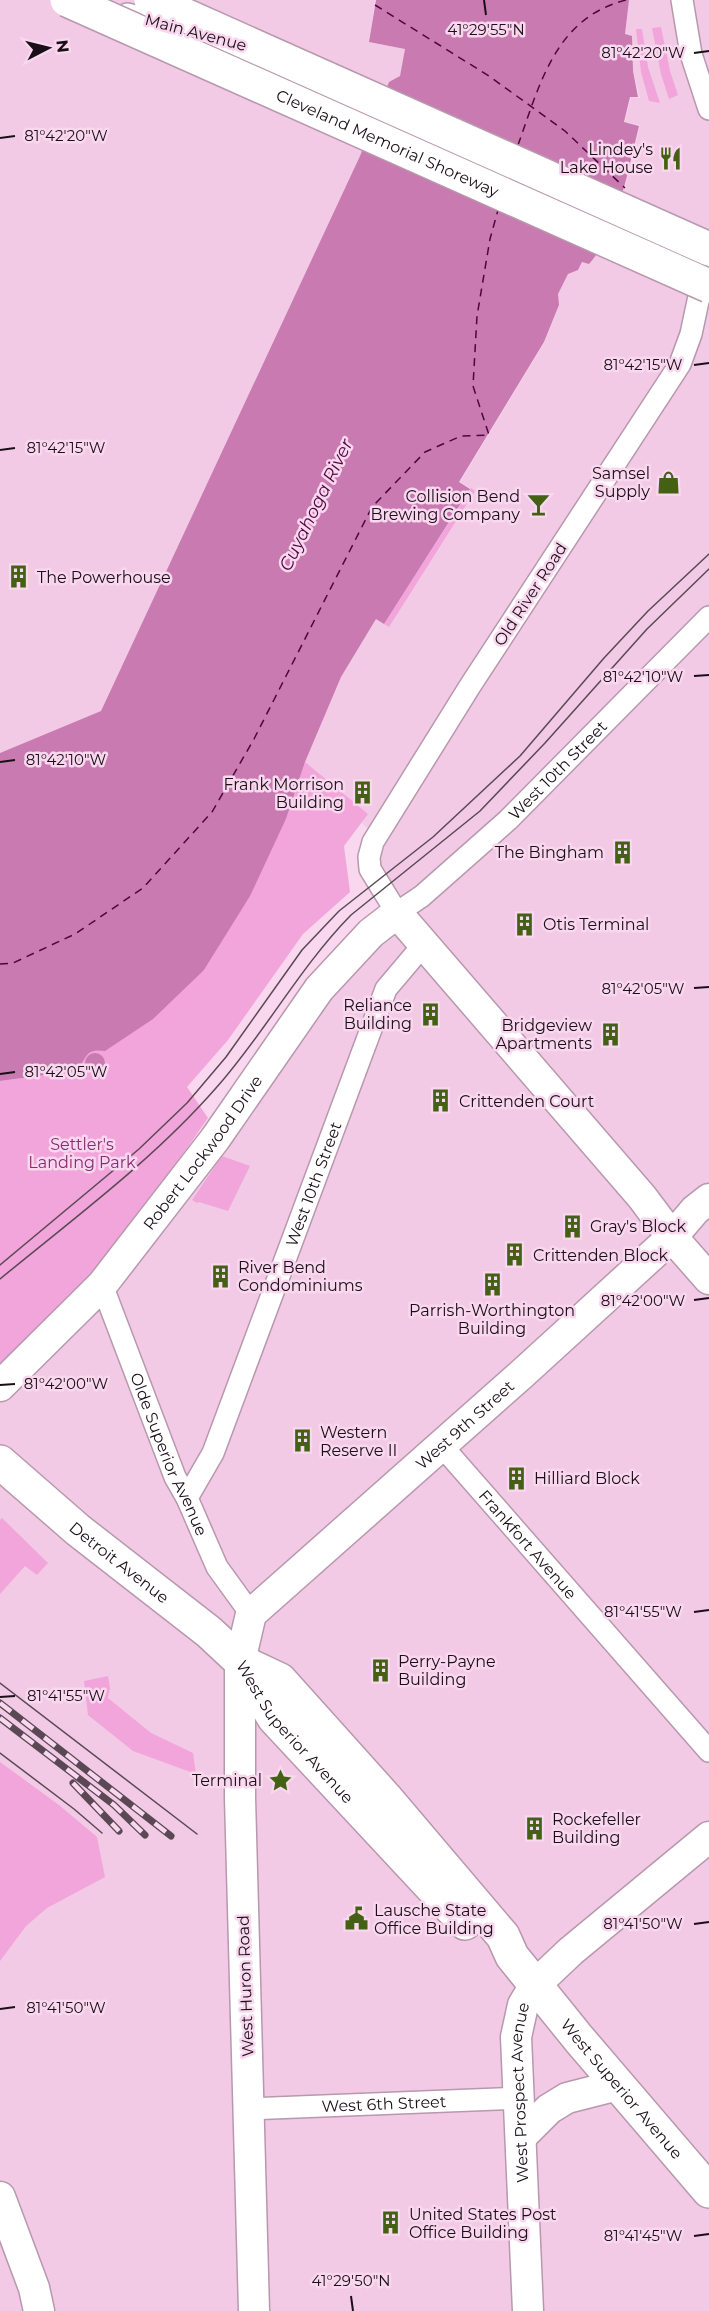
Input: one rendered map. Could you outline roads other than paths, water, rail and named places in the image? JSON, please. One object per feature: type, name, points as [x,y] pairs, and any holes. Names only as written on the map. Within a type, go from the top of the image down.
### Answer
[{"type":"main road","name":"Cleveland Memorial Shoreway","points":[[67,0],[708,264]]},
{"type":"main road","name":"Cleveland Memorial Shoreway","points":[[151,0],[708,264]]},
{"type":"main road","name":"Detroit Avenue","points":[[0,1462],[78,1530],[209,1632],[240,1661]]},
{"type":"main road","name":"West Superior Avenue","points":[[240,1661],[280,1680],[385,1797],[496,1927],[512,1956],[535,1985],[709,2191]]},
{"type":"street","name":"Main Avenue","points":[[74,0],[283,55]]},
{"type":"street","points":[[682,0],[691,54],[709,109]]},
{"type":"street","name":"Old River Road","points":[[398,913],[370,869],[369,856],[373,842],[470,686],[680,364],[691,334],[708,264]]},
{"type":"street","name":"West 10th Street","points":[[398,913],[422,896],[508,820],[709,617]]},
{"type":"street","points":[[398,913],[642,1197],[672,1237],[709,1279]]},
{"type":"street","name":"Robert Lockwood Drive","points":[[0,1386],[102,1285],[215,1138],[319,989],[376,928],[398,913]]},
{"type":"street","name":"West 10th Street","points":[[187,1498],[213,1453],[386,989],[424,944]]},
{"type":"street","name":"West 9th Street","points":[[251,1614],[672,1237],[695,1210],[709,1199]]},
{"type":"street","name":"Olde Superior Avenue","points":[[102,1285],[175,1477],[187,1498],[217,1567],[251,1614]]},
{"type":"street","name":"Frankfort Avenue","points":[[441,1445],[709,1751]]},
{"type":"street","points":[[240,1661],[251,1614]]},
{"type":"street","name":"West Huron Road","points":[[240,1661],[240,1798],[254,2311]]},
{"type":"street","points":[[535,1985],[571,1951],[709,1837]]},
{"type":"street","name":"West Prospect Avenue","points":[[528,2311],[516,2037],[523,2005],[535,1985]]},
{"type":"street","points":[[521,2137],[549,2109],[567,2098],[618,2085]]},
{"type":"street","name":"West 6th Street","points":[[248,2109],[520,2098]]},
{"type":"street","points":[[0,2197],[34,2288],[39,2311]]},
{"type":"water","name":"Cuyahoga River","points":[[376,0],[629,0],[625,34],[632,36],[633,71],[638,97],[630,97],[624,122],[639,126],[621,199],[599,251],[589,264],[582,262],[578,270],[568,274],[558,294],[559,305],[544,342],[459,482],[470,489],[384,624],[376,619],[341,677],[305,762],[286,819],[250,896],[204,970],[153,1019],[105,1051],[93,1051],[87,1055],[76,1071],[0,1081],[0,753],[101,711],[360,156],[389,82],[400,76],[405,49],[369,42]]},
{"type":"water","points":[[95,1053],[102,1056],[105,1063],[102,1070],[95,1073],[88,1070],[85,1063],[88,1056]]},
{"type":"tram line","points":[[0,1265],[139,1149],[187,1103],[226,1057],[302,950],[339,911],[433,837],[520,756],[604,658],[648,611],[709,554]]},
{"type":"tram line","points":[[0,1279],[112,1188],[192,1114],[234,1067],[332,935],[351,915],[480,811],[545,743],[647,629],[709,569]]},
{"type":"tram line","points":[[0,1683],[197,1834]]},
{"type":"tram line","points":[[0,1753],[102,1833]]},
{"type":"railway","points":[[0,1703],[171,1836]]},
{"type":"railway","points":[[0,1718],[114,1805],[145,1835]]},
{"type":"railway","points":[[73,1783],[119,1831]]},
{"type":"place","name":"Lindey's Lake House","points":[[671,158]]},
{"type":"place","name":"Samsel Supply","points":[[668,482]]},
{"type":"place","name":"Collision Bend Brewing Company","points":[[538,505]]},
{"type":"place","name":"The Powerhouse","points":[[19,577]]},
{"type":"place","name":"Frank Morrison Building","points":[[362,793]]},
{"type":"place","name":"The Bingham","points":[[622,852]]},
{"type":"place","name":"Otis Terminal","points":[[525,924]]},
{"type":"place","name":"Reliance Building","points":[[430,1014]]},
{"type":"place","name":"Bridgeview Apartments","points":[[610,1034]]},
{"type":"place","name":"Crittenden Court","points":[[441,1101]]},
{"type":"place","name":"Gray's Block","points":[[572,1226]]},
{"type":"place","name":"Crittenden Block","points":[[515,1255]]},
{"type":"place","name":"River Bend Condominiums","points":[[220,1276]]},
{"type":"place","name":"Parrish-Worthington Building","points":[[492,1285]]},
{"type":"place","name":"Western Reserve II","points":[[302,1441]]},
{"type":"place","name":"Hilliard Block","points":[[516,1478]]},
{"type":"place","name":"Perry-Payne Building","points":[[380,1670]]},
{"type":"place","name":"Terminal","points":[[280,1780]]},
{"type":"place","name":"Rockefeller Building","points":[[534,1828]]},
{"type":"place","name":"Lausche State Office Building","points":[[356,1919]]},
{"type":"place","name":"United States Post Office Building","points":[[391,2223]]},
{"type":"park label","name":"Settler's Landing Park","points":[[82,1153]]}]
